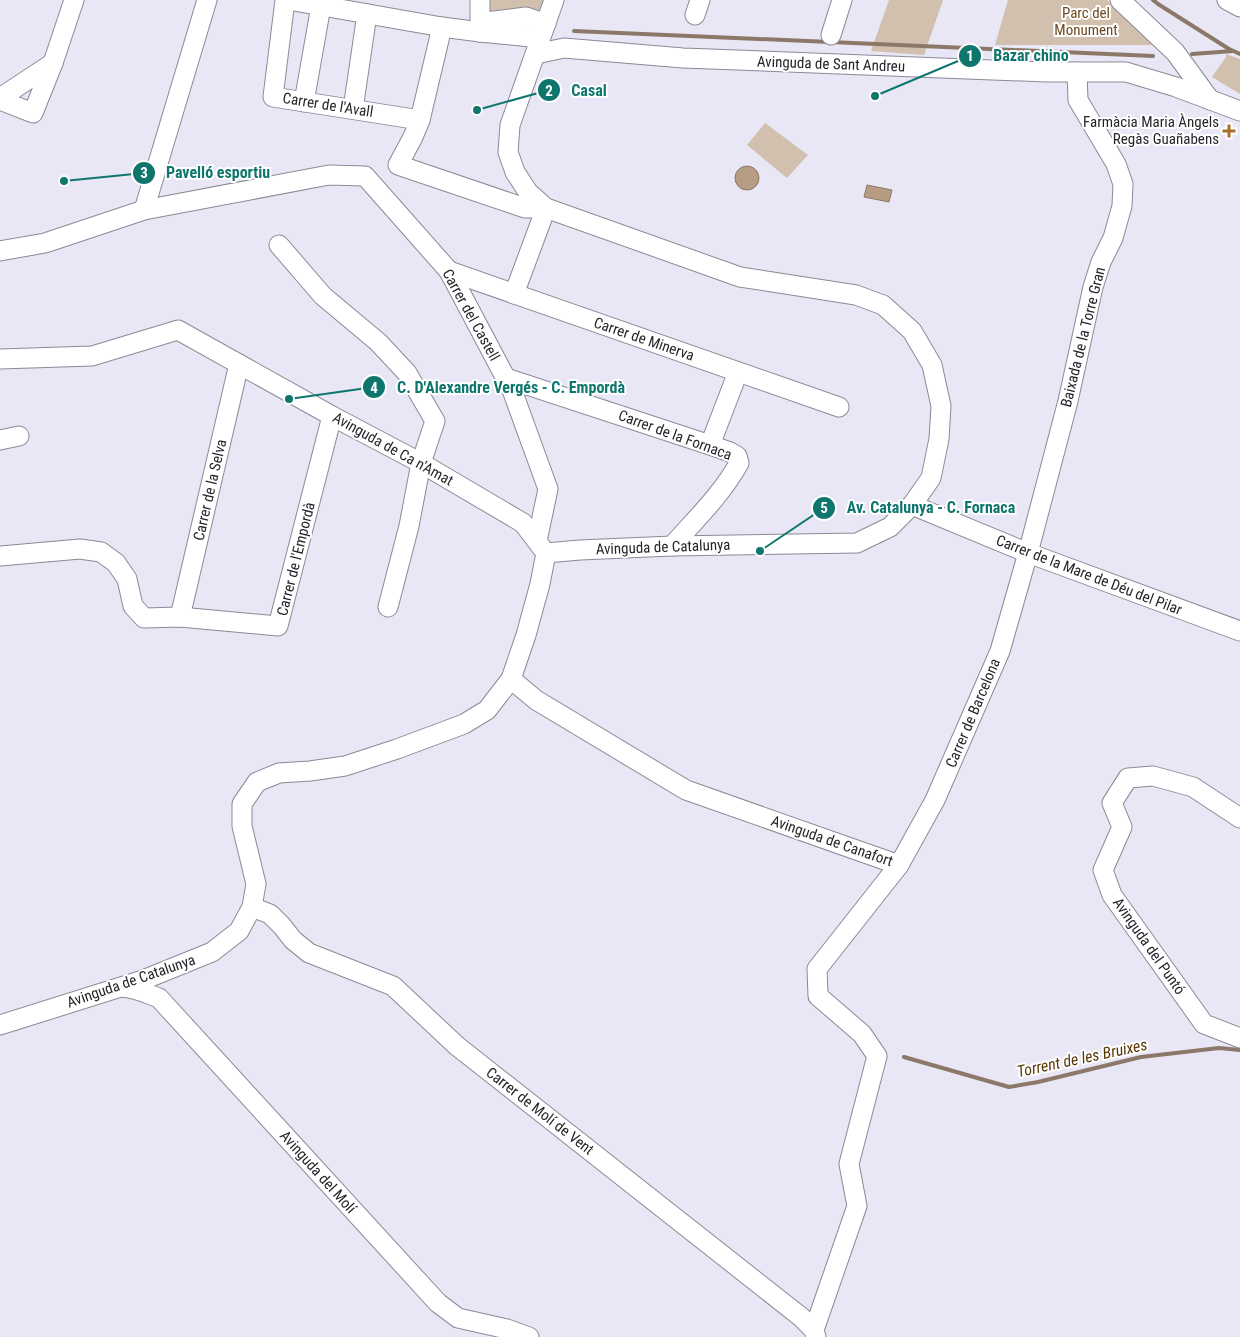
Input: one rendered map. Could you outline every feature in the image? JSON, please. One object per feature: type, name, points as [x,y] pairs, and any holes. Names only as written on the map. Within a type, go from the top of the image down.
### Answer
[{"type":"street","points":[[0,99],[33,113],[74,0]]},
{"type":"street","points":[[144,210],[207,0]]},
{"type":"street","name":"Avinguda de Sant Andreu","points":[[286,0],[321,6],[358,9],[442,27],[540,38],[564,48],[683,58],[1077,72],[1126,72],[1176,87],[1240,112]]},
{"type":"street","name":"Carrer de l'Avall","points":[[286,0],[273,97],[420,120]]},
{"type":"street","points":[[480,0],[480,32]]},
{"type":"street","name":"Avinguda de Catalunya","points":[[0,1024],[143,980],[212,952],[240,931],[252,907],[256,884],[242,826],[242,804],[257,782],[279,773],[345,766],[464,724],[487,710],[511,679],[526,635],[540,584],[542,547],[580,550],[672,546],[857,543],[890,527],[912,506],[931,478],[939,439],[941,406],[932,365],[912,331],[883,306],[856,295],[740,276],[546,208],[528,192],[515,172],[508,152],[510,125],[554,0]]},
{"type":"street","points":[[831,35],[842,0]]},
{"type":"street","points":[[1120,0],[1175,52],[1210,100]]},
{"type":"street","points":[[1227,0],[1240,7]]},
{"type":"street","points":[[304,102],[321,6]]},
{"type":"street","points":[[353,110],[358,9]]},
{"type":"street","points":[[442,27],[420,120],[398,165],[525,208],[546,208],[514,294]]},
{"type":"street","points":[[0,99],[53,62]]},
{"type":"street","name":"Baixada de la Torre Gran","points":[[1028,553],[1068,401],[1093,287],[1113,238],[1122,206],[1124,184],[1116,164],[1078,100],[1077,72]]},
{"type":"street","name":"Carrer del Castell","points":[[0,250],[45,242],[144,210],[329,175],[365,176],[448,271],[512,390],[548,489],[542,547]]},
{"type":"street","points":[[279,244],[323,296],[378,342],[407,373],[435,421],[421,463],[409,526],[388,608]]},
{"type":"street","name":"Carrer de Minerva","points":[[448,271],[838,407]]},
{"type":"street","name":"Avinguda de Ca n'Amat","points":[[0,359],[92,356],[178,330],[332,416],[421,463],[523,522],[542,547]]},
{"type":"street","name":"Carrer de la Selva","points":[[180,617],[239,364]]},
{"type":"street","points":[[710,445],[738,372]]},
{"type":"street","name":"Carrer de la Fornaca","points":[[506,378],[710,445],[737,456],[739,463],[732,476],[672,546]]},
{"type":"street","name":"Carrer de l'Empordà","points":[[0,556],[80,548],[100,552],[116,563],[127,579],[133,606],[144,618],[180,617],[278,626],[332,416]]},
{"type":"street","points":[[0,440],[19,436]]},
{"type":"street","name":"Carrer de la Mare de Déu del Pilar","points":[[912,506],[1028,553],[1240,631]]},
{"type":"street","name":"Carrer de Barcelona","points":[[899,865],[935,800],[1000,651],[1028,553]]},
{"type":"street","name":"Avinguda de Canafort","points":[[511,679],[536,700],[686,790],[899,865],[817,969],[818,996],[862,1034],[877,1056],[849,1164],[857,1206],[815,1334]]},
{"type":"street","name":"Avinguda del Puntó","points":[[1240,818],[1194,787],[1153,776],[1128,778],[1112,803],[1122,827],[1103,870],[1112,895],[1204,1024],[1240,1038]]},
{"type":"street","name":"Carrer de Molí de Vent","points":[[252,907],[270,914],[293,940],[309,953],[393,986],[457,1046],[801,1317],[815,1334]]},
{"type":"street","name":"Avinguda del Molí","points":[[120,987],[137,989],[159,998],[438,1303],[458,1318],[507,1329],[530,1337]]},
{"type":"green space","points":[[482,0],[550,0],[540,11],[483,16]]},
{"type":"green space","points":[[889,0],[943,0],[924,55],[871,51]]},
{"type":"green space","name":"Parc del Monument","points":[[1008,0],[1107,0],[1156,45],[995,45]]},
{"type":"green space","points":[[1226,54],[1240,59],[1240,94],[1212,77],[1226,57]]},
{"type":"green space","points":[[765,123],[808,155],[787,178],[747,145]]},
{"type":"shaded area","points":[[747,166],[756,169],[759,178],[756,187],[747,190],[738,187],[735,178],[738,169]]},
{"type":"shaded area","points":[[867,185],[892,190],[889,202],[864,197]]},
{"type":"waterway","points":[[1153,0],[1229,49],[1240,54]]},
{"type":"waterway","points":[[574,31],[1153,56]]},
{"type":"waterway","points":[[1192,54],[1233,51]]},
{"type":"waterway","name":"Torrent de les Bruixes","points":[[904,1057],[1009,1087],[1038,1082],[1141,1057],[1219,1048],[1240,1050]]},
{"type":"place","name":"Bazar chino","points":[[875,96]]},
{"type":"place","name":"Casal","points":[[477,110]]},
{"type":"place","name":"Farmàcia Maria Àngels Regàs Guañabens","points":[[1229,131]]},
{"type":"place","name":"Pavelló esportiu","points":[[64,181]]},
{"type":"place","name":"C. D'Alexandre Vergés - C. Empordà","points":[[289,399]]},
{"type":"place","name":"Av. Catalunya - C. Fornaca","points":[[760,551]]}]
